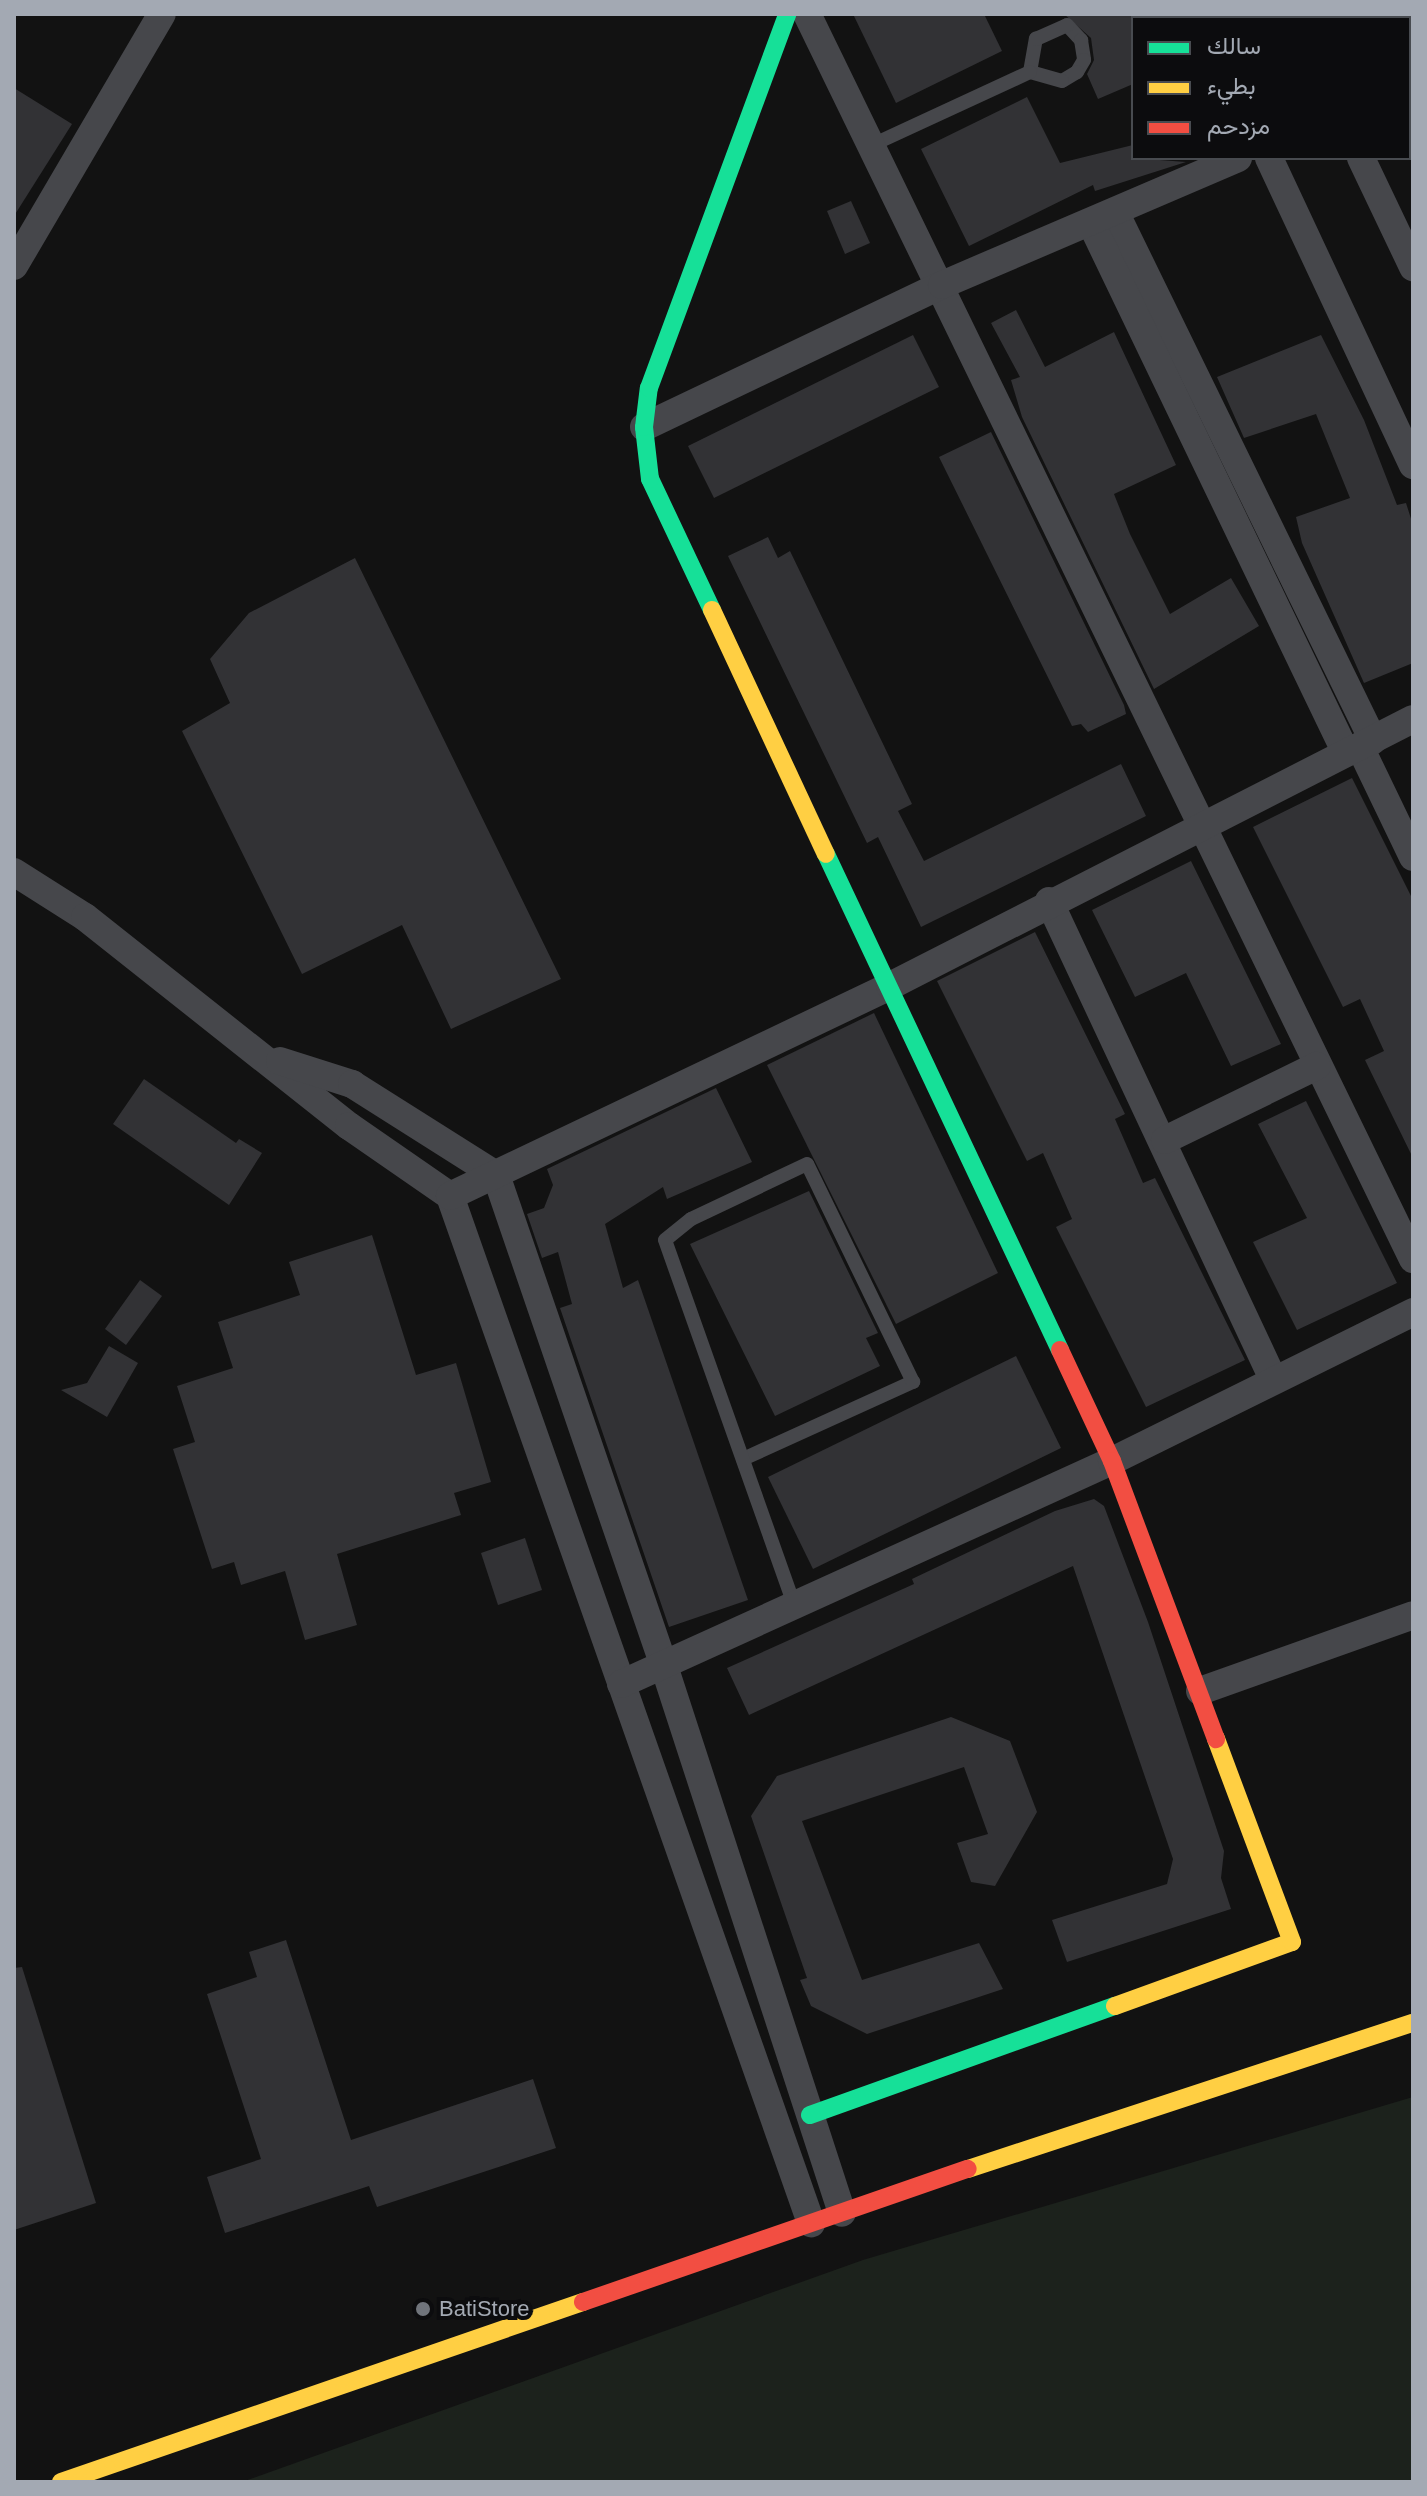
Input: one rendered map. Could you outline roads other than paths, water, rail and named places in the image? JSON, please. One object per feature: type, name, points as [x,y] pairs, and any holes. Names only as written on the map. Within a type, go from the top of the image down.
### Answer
[{"type":"street","points":[[14,266],[162,14]]},
{"type":"street","points":[[787,14],[649,388],[644,427],[650,479],[1112,1461],[1292,1942],[810,2115]]},
{"type":"street","points":[[807,14],[942,285],[1317,1066],[1413,1259]]},
{"type":"street","points":[[644,427],[942,285],[1233,160]]},
{"type":"street","points":[[1270,160],[1413,465]]},
{"type":"street","points":[[1362,160],[1413,267]]},
{"type":"street","points":[[1103,217],[1413,857]]},
{"type":"street","points":[[450,1196],[890,986],[1049,901],[1413,719]]},
{"type":"street","points":[[14,872],[85,917],[349,1126],[450,1196],[811,2223]]},
{"type":"street","points":[[1049,901],[1165,1140],[1273,1379]]},
{"type":"street","points":[[264,1056],[352,1084],[496,1175],[664,1666],[842,2213]]},
{"type":"street","points":[[1165,1140],[1317,1066]]},
{"type":"street","points":[[621,1684],[1112,1461],[1413,1312]]},
{"type":"street","points":[[1200,1691],[1413,1615]]},
{"type":"street","points":[[61,2482],[811,2223],[1413,2023]]},
{"type":"lane","points":[[872,145],[1030,72]]},
{"type":"lane","points":[[743,1459],[913,1382],[807,1164],[691,1219],[665,1240],[794,1605]]},
{"type":"place","name":"BatiStore","points":[[423,2309]]}]
